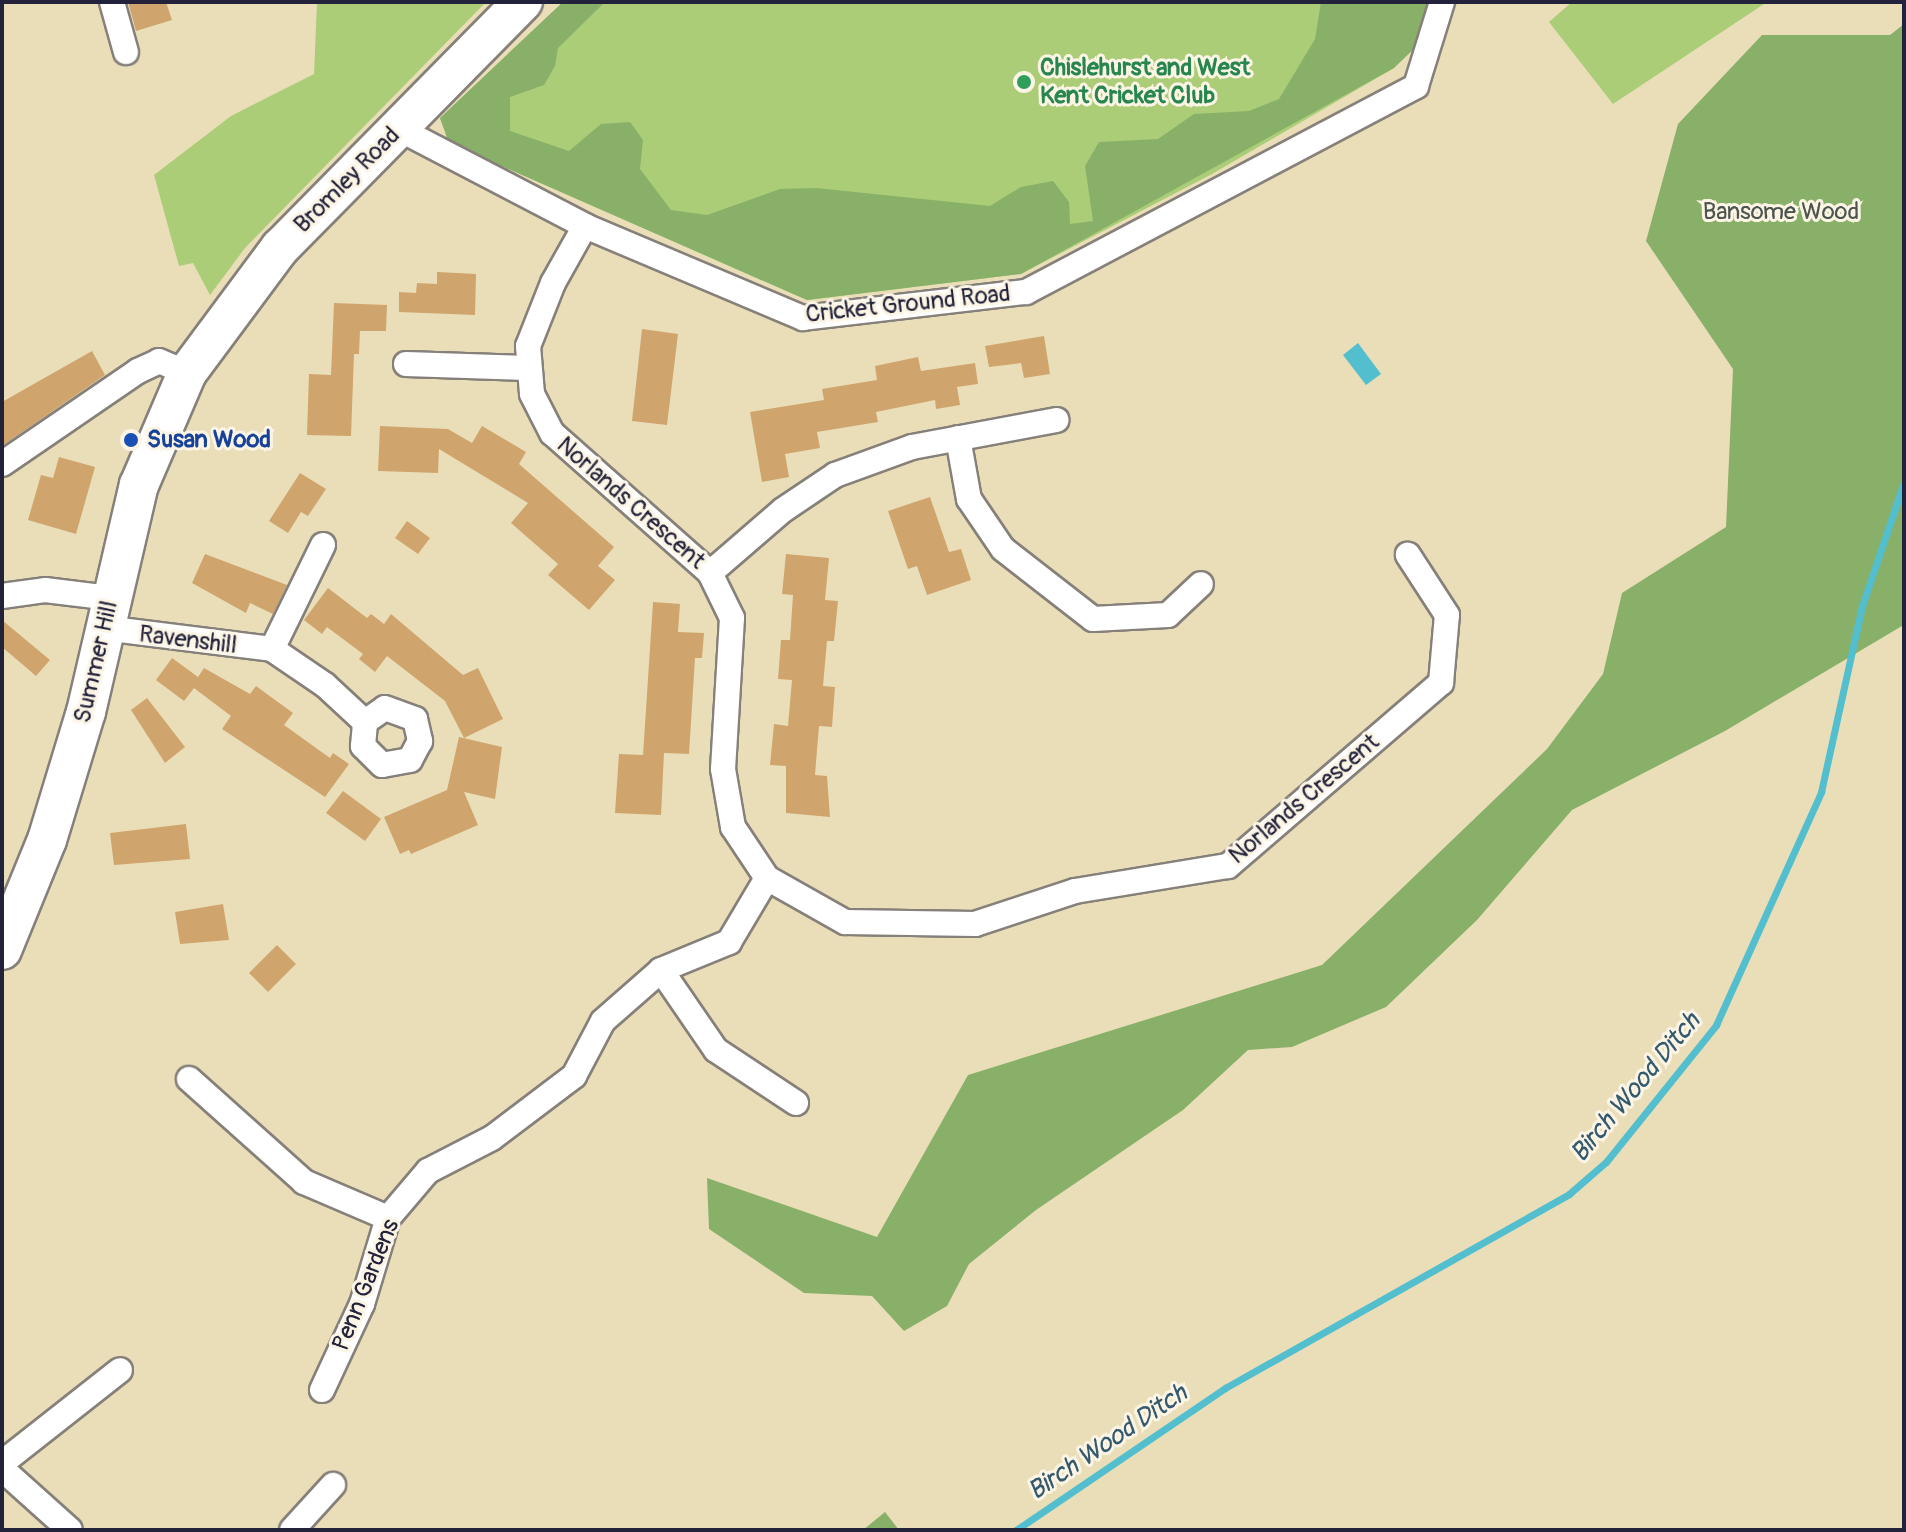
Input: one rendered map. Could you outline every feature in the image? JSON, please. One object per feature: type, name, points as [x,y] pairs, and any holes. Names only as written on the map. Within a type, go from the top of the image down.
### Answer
[{"type":"main road","name":"Bromley Road","points":[[187,373],[280,248],[523,2]]},
{"type":"main road","name":"Summer Hill","points":[[2,950],[47,840],[86,712],[139,485],[187,373]]},
{"type":"street","points":[[112,2],[126,52]]},
{"type":"street","name":"Cricket Ground Road","points":[[399,129],[585,226],[803,318],[1026,292],[1416,86],[1442,2]]},
{"type":"street","name":"Norlands Crescent","points":[[585,226],[553,283],[528,346],[527,368],[532,394],[552,433],[710,573],[732,618],[723,769],[733,827],[767,878],[845,922],[975,924],[1075,891],[1228,866],[1441,683],[1447,615],[1408,555]]},
{"type":"street","points":[[2,464],[138,371],[159,361],[187,373]]},
{"type":"street","points":[[406,364],[527,368]]},
{"type":"street","points":[[710,573],[783,510],[835,475],[912,447],[1056,420]]},
{"type":"street","points":[[958,438],[969,499],[1003,549],[1093,619],[1168,615],[1201,584]]},
{"type":"street","name":"Ravenshill","points":[[272,649],[323,545]]},
{"type":"street","name":"Ravenshill","points":[[2,596],[45,590],[107,613],[272,649],[325,685],[365,722]]},
{"type":"street","name":"Penn Gardens","points":[[322,1390],[362,1304],[388,1218],[428,1171],[492,1138],[574,1076],[603,1021],[661,970],[729,942],[767,878]]},
{"type":"street","points":[[661,970],[716,1050],[796,1103]]},
{"type":"street","points":[[189,1079],[304,1182],[388,1218]]},
{"type":"street","points":[[70,1530],[2,1466],[120,1370]]},
{"type":"street","points":[[292,1530],[333,1485]]},
{"type":"green space","points":[[317,2],[486,2],[245,248],[210,295],[193,263],[179,266],[154,175],[231,116],[314,74]]},
{"type":"green space","points":[[563,2],[1431,2],[1394,68],[1212,174],[1021,274],[807,300],[449,143],[440,118]]},
{"type":"green space","points":[[563,2],[605,2],[558,48],[555,66],[544,85],[510,97],[510,131],[569,151],[601,124],[630,122],[643,140],[640,169],[671,210],[707,215],[780,189],[816,188],[990,206],[1021,187],[1053,181],[1069,202],[1070,224],[1093,221],[1085,166],[1099,142],[1158,139],[1194,114],[1249,111],[1279,99],[1315,39],[1321,2],[1431,2],[1417,46],[1394,68],[1021,274],[807,300],[449,143],[440,118]]},
{"type":"green space","points":[[1572,2],[1767,2],[1613,104],[1549,22]]},
{"type":"green space","name":"Bansome Wood","points":[[1904,24],[1902,626],[1725,731],[1572,810],[1477,920],[1386,1007],[1292,1047],[1248,1050],[1183,1110],[1036,1210],[969,1264],[947,1306],[904,1331],[872,1296],[804,1293],[709,1229],[707,1178],[877,1237],[968,1075],[1322,965],[1547,749],[1603,674],[1622,593],[1726,527],[1733,369],[1646,241],[1678,124],[1762,35],[1890,35]]},
{"type":"green space","points":[[885,1512],[899,1530],[863,1530]]},
{"type":"water","points":[[1358,343],[1381,374],[1366,385],[1343,355]]},
{"type":"building","points":[[128,2],[166,2],[172,20],[136,31]]},
{"type":"building","points":[[437,272],[476,274],[475,315],[399,312],[399,292],[416,293],[417,283],[437,284]]},
{"type":"building","points":[[334,303],[387,305],[386,331],[360,331],[359,354],[354,354],[351,436],[307,435],[309,374],[331,375]]},
{"type":"building","points":[[642,329],[678,334],[667,425],[632,421]]},
{"type":"building","points":[[1044,336],[1050,374],[1024,378],[1021,363],[989,367],[985,346]]},
{"type":"building","points":[[92,351],[105,375],[2,446],[2,402]]},
{"type":"building","points":[[918,357],[921,371],[975,363],[978,384],[957,387],[960,405],[936,409],[935,400],[876,412],[878,422],[817,432],[820,448],[785,454],[789,477],[762,482],[750,412],[824,400],[822,389],[877,380],[875,366]]},
{"type":"building","points":[[380,426],[448,429],[472,443],[482,426],[526,452],[519,464],[614,547],[598,566],[615,580],[589,610],[548,575],[558,564],[511,523],[528,503],[439,449],[438,473],[378,471]]},
{"type":"building","points":[[59,457],[95,467],[76,534],[28,520],[41,475],[53,478]]},
{"type":"building","points":[[300,473],[326,489],[308,516],[301,512],[288,533],[269,521]]},
{"type":"building","points":[[930,497],[949,552],[961,549],[971,580],[927,595],[917,566],[908,569],[888,511]]},
{"type":"building","points":[[407,521],[430,538],[418,554],[395,538]]},
{"type":"building","points":[[205,554],[287,585],[273,614],[250,603],[246,613],[192,583]]},
{"type":"building","points":[[786,554],[829,558],[825,600],[838,601],[834,641],[827,641],[823,686],[835,687],[832,727],[819,726],[815,775],[827,776],[830,817],[786,813],[786,766],[770,765],[774,724],[788,726],[792,680],[778,679],[781,640],[790,640],[793,595],[782,594]]},
{"type":"building","points":[[328,588],[367,618],[371,614],[384,624],[391,614],[463,675],[478,668],[503,719],[464,738],[445,701],[387,656],[375,672],[359,659],[363,654],[327,627],[322,634],[304,620]]},
{"type":"building","points":[[653,602],[680,604],[678,632],[704,633],[702,658],[695,658],[689,754],[664,753],[661,815],[615,813],[619,754],[643,755]]},
{"type":"building","points":[[2,620],[50,660],[36,676],[2,647]]},
{"type":"building","points":[[172,658],[198,677],[204,668],[250,694],[256,686],[293,713],[284,725],[330,758],[333,753],[349,764],[325,797],[222,729],[231,716],[194,688],[184,701],[156,680]]},
{"type":"building","points":[[147,698],[185,747],[165,763],[131,710]]},
{"type":"building","points":[[459,737],[502,747],[495,799],[464,792],[478,825],[411,854],[409,850],[400,854],[384,817],[447,790]]},
{"type":"building","points":[[343,791],[381,819],[365,841],[326,813]]},
{"type":"building","points":[[186,824],[190,859],[114,865],[110,833]]},
{"type":"building","points":[[223,904],[229,940],[180,944],[175,912]]},
{"type":"building","points":[[277,945],[296,964],[268,992],[249,973]]},
{"type":"waterway","name":"Birch Wood Ditch","points":[[1016,1530],[1225,1388],[1569,1194],[1606,1162],[1716,1025],[1821,792],[1862,606],[1904,482]]},
{"type":"place","name":"Chislehurst and West Kent Cricket Club","points":[[1024,82]]},
{"type":"place","name":"Susan Wood","points":[[131,440]]}]
